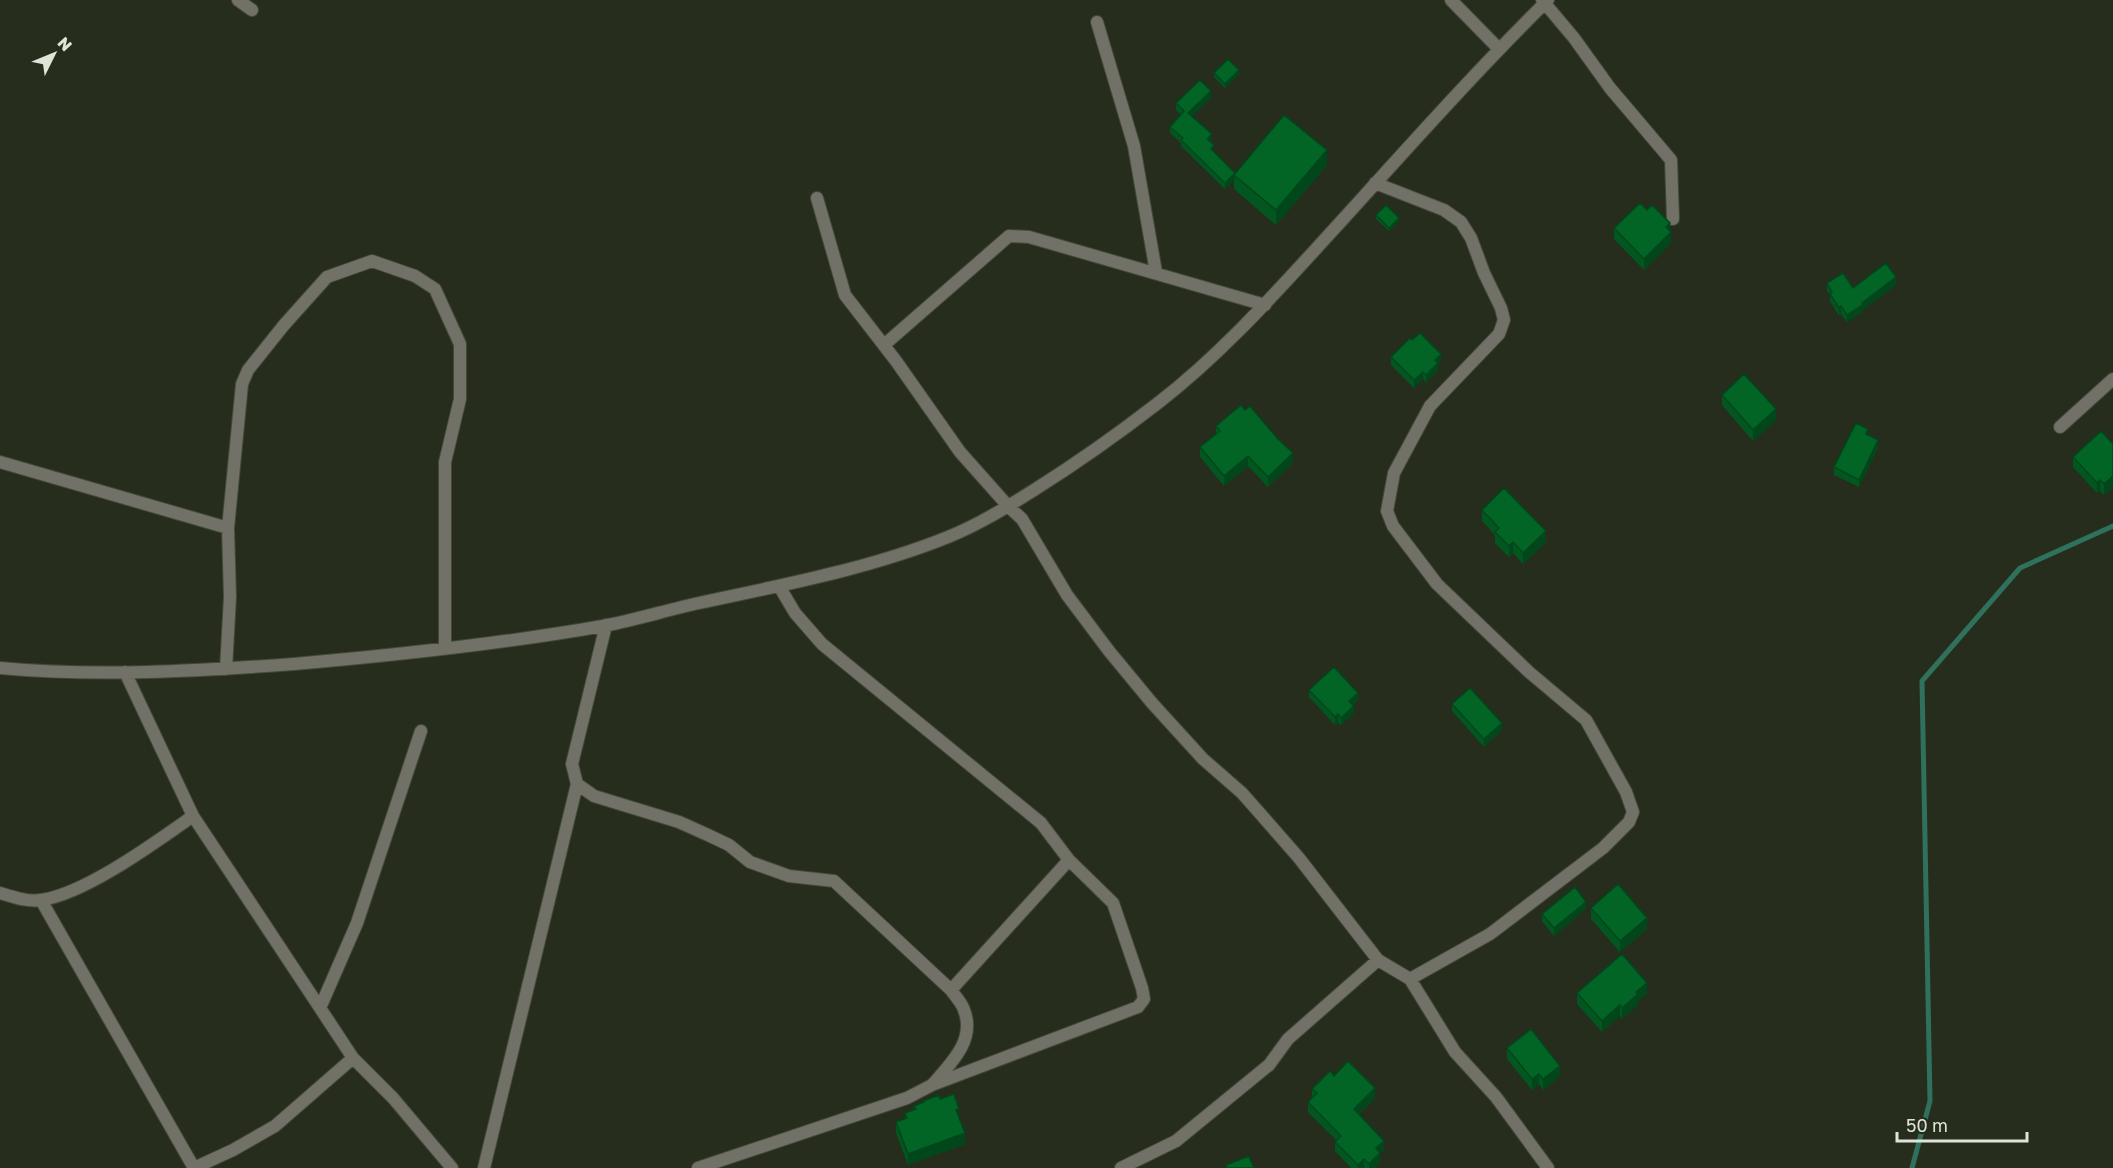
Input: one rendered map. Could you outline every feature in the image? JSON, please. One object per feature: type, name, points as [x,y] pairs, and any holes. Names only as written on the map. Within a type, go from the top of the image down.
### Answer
[{"type":"street","points":[[238,0],[252,10]]},
{"type":"street","points":[[1451,0],[1499,49]]},
{"type":"street","points":[[0,668],[125,672],[226,669],[373,657],[445,648],[606,625],[779,586],[891,557],[951,536],[1008,506],[1075,464],[1158,403],[1206,362],[1265,305],[1545,1],[1610,88],[1671,160],[1673,219]]},
{"type":"street","points":[[1098,22],[1134,146],[1156,273]]},
{"type":"street","points":[[1375,183],[1444,210],[1461,222],[1471,238],[1484,273],[1502,308],[1504,320],[1499,334],[1430,406],[1394,473],[1387,512],[1393,526],[1437,584],[1529,672],[1586,720],[1626,792],[1633,812],[1629,822],[1603,848],[1490,934],[1410,979]]},
{"type":"street","points":[[817,198],[845,295],[884,345],[960,452],[1022,519],[1067,595],[1108,651],[1203,759],[1242,793],[1292,850],[1378,960],[1410,979],[1455,1052],[1496,1097],[1548,1168]]},
{"type":"street","points":[[884,345],[1009,236],[1029,237],[1265,305]]},
{"type":"street","points":[[226,669],[230,597],[228,528],[242,384],[248,370],[327,277],[372,261],[415,276],[435,289],[460,344],[460,399],[445,462],[445,648]]},
{"type":"street","points":[[2060,427],[2113,379]]},
{"type":"street","points":[[0,462],[228,528]]},
{"type":"street","points":[[698,1168],[907,1098],[932,1085],[1138,1007],[1144,999],[1113,903],[1070,860],[1034,817],[822,644],[795,613],[779,586]]},
{"type":"street","points":[[483,1168],[577,784],[572,765],[606,625]]},
{"type":"street","points":[[125,672],[193,816],[353,1058],[393,1098],[452,1168]]},
{"type":"street","points":[[320,1008],[357,923],[421,731]]},
{"type":"street","points":[[577,784],[594,796],[698,830],[729,845],[750,862],[789,876],[834,881],[951,990],[964,1009],[968,1026],[964,1045],[932,1085]]},
{"type":"street","points":[[0,893],[22,899],[40,900],[78,888],[152,845],[193,816]]},
{"type":"street","points":[[951,990],[1070,860]]},
{"type":"street","points":[[40,900],[194,1168],[233,1150],[275,1126],[353,1058]]},
{"type":"street","points":[[1121,1168],[1176,1141],[1269,1065],[1288,1039],[1378,960]]},
{"type":"building","points":[[1228,59],[1239,70],[1225,84],[1214,73]]},
{"type":"building","points":[[1200,80],[1211,91],[1188,113],[1212,134],[1207,139],[1214,145],[1211,149],[1235,173],[1225,183],[1170,127],[1184,111],[1176,103]]},
{"type":"building","points":[[1284,115],[1327,150],[1276,210],[1234,175]]},
{"type":"building","points":[[1640,203],[1647,210],[1652,205],[1670,223],[1666,227],[1671,232],[1644,259],[1614,228]]},
{"type":"building","points":[[1386,205],[1399,218],[1389,228],[1376,215]]},
{"type":"building","points":[[1886,263],[1896,277],[1862,303],[1863,305],[1847,315],[1841,306],[1839,308],[1830,294],[1832,292],[1827,283],[1843,273],[1853,288]]},
{"type":"building","points":[[1420,333],[1441,354],[1435,360],[1438,363],[1426,375],[1423,372],[1414,380],[1391,357],[1410,338],[1412,340]]},
{"type":"building","points":[[1744,374],[1776,409],[1753,430],[1722,395]]},
{"type":"building","points":[[1241,405],[1245,410],[1250,406],[1293,453],[1268,477],[1248,456],[1224,476],[1200,447],[1220,431],[1216,426]]},
{"type":"building","points":[[1856,423],[1868,429],[1866,434],[1878,440],[1859,480],[1834,467]]},
{"type":"building","points":[[2101,431],[2113,444],[2113,476],[2104,484],[2100,480],[2097,483],[2073,457]]},
{"type":"building","points":[[1504,488],[1546,531],[1523,553],[1513,542],[1509,546],[1495,532],[1499,528],[1482,510]]},
{"type":"building","points":[[1334,667],[1358,693],[1349,701],[1354,706],[1341,718],[1338,714],[1335,717],[1309,690]]},
{"type":"building","points":[[1470,688],[1502,723],[1484,739],[1452,704]]},
{"type":"building","points":[[1618,884],[1647,918],[1620,941],[1591,908]]},
{"type":"building","points":[[1575,887],[1586,902],[1554,928],[1542,914]]},
{"type":"building","points":[[1622,954],[1647,983],[1622,1008],[1620,1005],[1602,1021],[1577,993]]},
{"type":"building","points":[[1531,1029],[1560,1066],[1543,1079],[1539,1074],[1532,1079],[1507,1048]]},
{"type":"building","points":[[1348,1061],[1375,1088],[1354,1109],[1384,1141],[1376,1148],[1380,1153],[1369,1164],[1364,1159],[1358,1165],[1335,1142],[1341,1136],[1308,1102],[1317,1093],[1312,1089],[1330,1071],[1334,1076]]},
{"type":"building","points":[[954,1094],[959,1109],[956,1110],[965,1133],[908,1154],[896,1122],[907,1118],[905,1113],[916,1109],[914,1106],[923,1101],[939,1095],[940,1099]]},
{"type":"building","points":[[1249,1156],[1254,1168],[1227,1168],[1226,1165]]},
{"type":"waterway","points":[[1912,1168],[1930,1101],[1922,681],[2020,568],[2113,526]]}]
